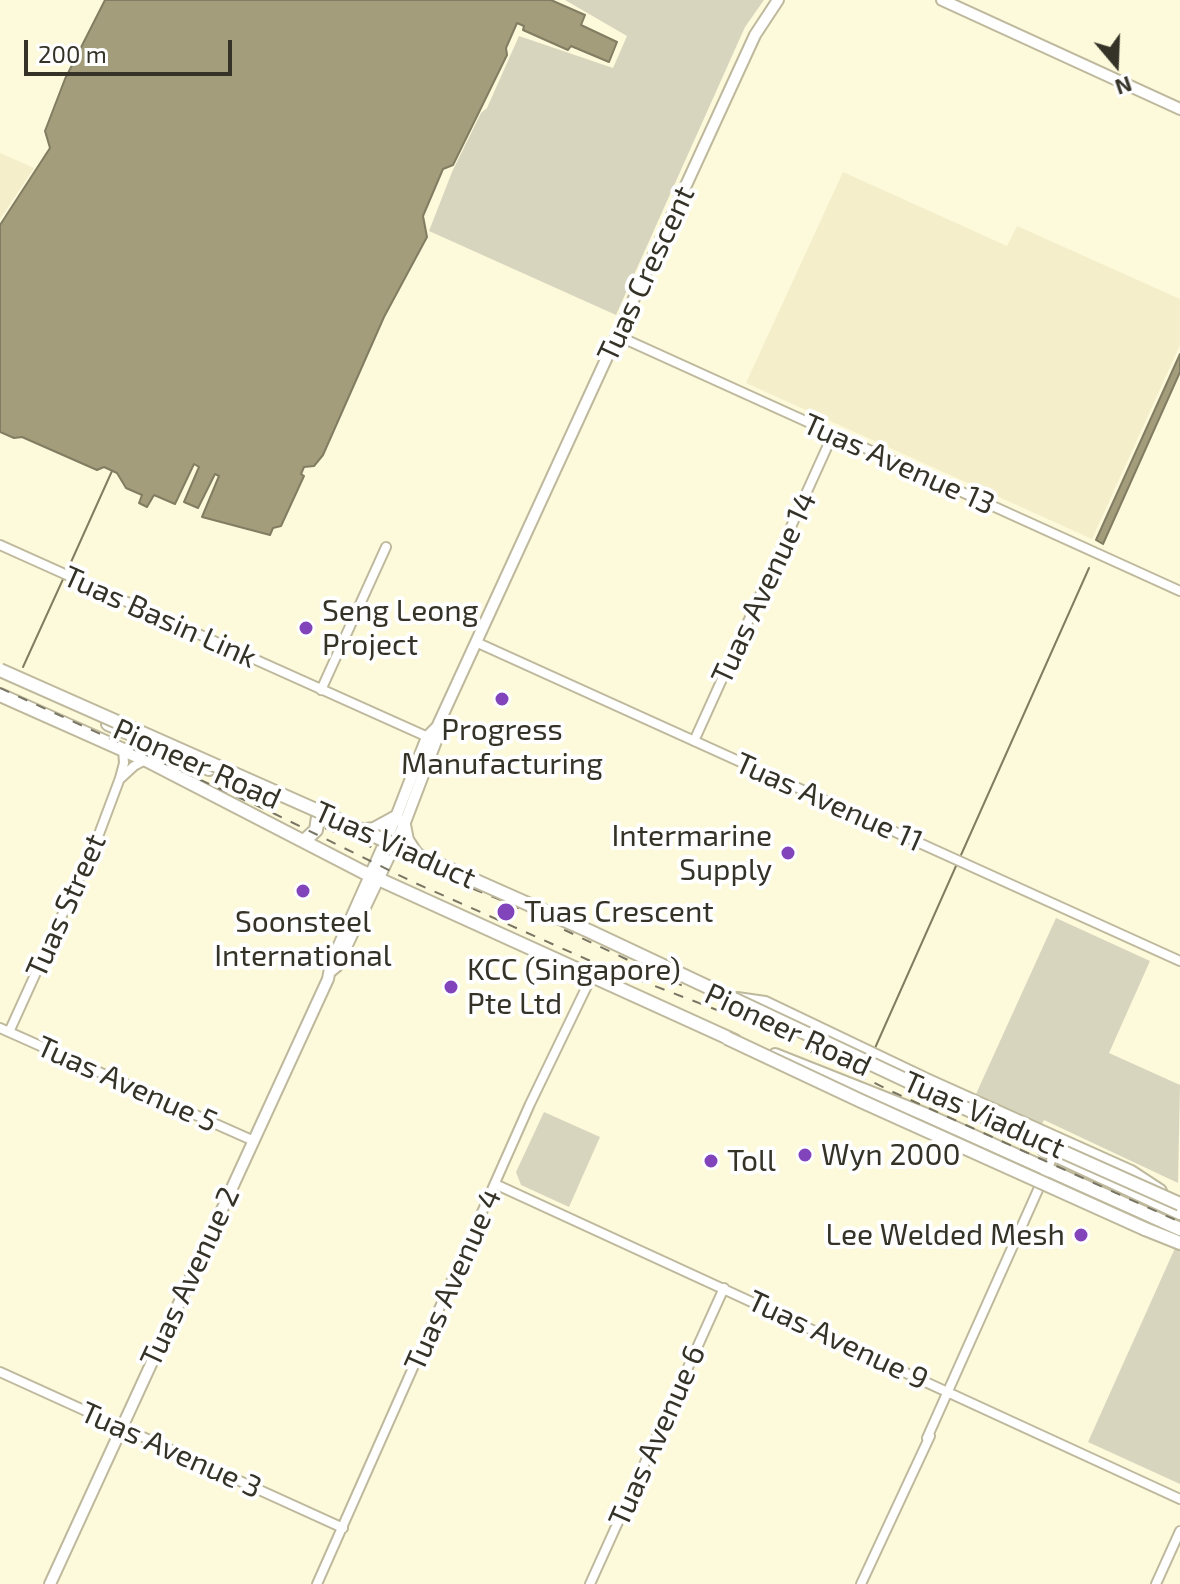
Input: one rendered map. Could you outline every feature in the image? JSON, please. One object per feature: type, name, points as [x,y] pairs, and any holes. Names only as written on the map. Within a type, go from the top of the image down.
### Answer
[{"type":"main road","name":"Pioneer Road","points":[[0,673],[318,817],[568,925],[1180,1213]]},
{"type":"main road","name":"Tuas Viaduct","points":[[0,673],[411,851],[969,1110],[1180,1204]]},
{"type":"main road","name":"Pioneer Road","points":[[0,695],[123,749],[374,877],[588,976],[727,1038],[924,1114],[1180,1229]]},
{"type":"main road","points":[[304,841],[316,830],[318,817]]},
{"type":"main road","points":[[354,832],[400,821],[407,840],[420,860]]},
{"type":"main road","points":[[734,999],[765,1003],[1131,1172],[1180,1204]]},
{"type":"main road","points":[[727,1038],[1180,1243]]},
{"type":"street","name":"Tuas Crescent","points":[[374,877],[400,821],[431,739],[478,643],[755,35],[778,0]]},
{"type":"street","points":[[942,0],[1180,109]]},
{"type":"street","name":"Tuas Avenue 13","points":[[618,336],[1180,591]]},
{"type":"street","name":"Tuas Avenue 14","points":[[694,741],[833,434]]},
{"type":"street","name":"Tuas Basin Link","points":[[0,545],[431,739]]},
{"type":"street","points":[[321,690],[386,547]]},
{"type":"street","name":"Tuas Avenue 11","points":[[478,643],[1180,961]]},
{"type":"street","name":"Tuas Street","points":[[4,1030],[99,834],[120,778],[123,749]]},
{"type":"street","points":[[120,778],[146,760]]},
{"type":"street","name":"Tuas Avenue 2","points":[[50,1584],[331,971],[337,966],[374,877]]},
{"type":"street","name":"Tuas Avenue 4","points":[[317,1584],[530,1104],[587,986],[588,976]]},
{"type":"street","name":"Tuas Avenue 5","points":[[4,1030],[254,1141]]},
{"type":"street","points":[[861,1584],[1054,1154]]},
{"type":"street","name":"Tuas Avenue 9","points":[[495,1184],[1180,1499]]},
{"type":"street","name":"Tuas Avenue 6","points":[[590,1584],[724,1288]]},
{"type":"street","name":"Tuas Avenue 3","points":[[0,1372],[343,1528]]},
{"type":"street","points":[[1156,1584],[1180,1531]]},
{"type":"shaded area","points":[[105,0],[551,0],[585,15],[581,25],[617,42],[609,62],[571,46],[568,50],[523,30],[524,26],[517,23],[506,48],[507,55],[453,165],[443,169],[423,216],[427,237],[384,317],[323,455],[314,466],[304,467],[301,474],[304,476],[281,526],[273,528],[270,535],[202,517],[219,476],[215,474],[198,508],[184,502],[199,467],[194,464],[175,504],[154,495],[147,507],[139,503],[142,495],[126,488],[117,473],[104,467],[97,470],[22,437],[14,438],[0,432],[0,225],[50,148],[45,131],[65,79]]},
{"type":"shaded area","points":[[565,0],[764,0],[745,27],[616,315],[429,231],[452,172],[481,113],[487,108],[519,36],[613,68],[627,36]]},
{"type":"shaded area","points":[[0,153],[34,168],[0,219]]},
{"type":"shaded area","points":[[843,172],[1007,246],[1017,226],[1180,299],[1180,345],[1092,539],[746,383]]},
{"type":"shaded area","points":[[1180,354],[1180,372],[1103,544],[1096,540]]},
{"type":"shaded area","points":[[1056,918],[1150,961],[1109,1053],[1180,1085],[1178,1183],[1044,1120],[1042,1124],[976,1094]]},
{"type":"shaded area","points":[[544,1112],[600,1137],[569,1207],[521,1185],[516,1172]]},
{"type":"shaded area","points":[[1176,1246],[1180,1247],[1180,1484],[1088,1442]]},
{"type":"waterway","points":[[67,571],[112,471]]},
{"type":"waterway","points":[[961,855],[1089,568]]},
{"type":"waterway","points":[[23,667],[64,577]]},
{"type":"waterway","points":[[875,1048],[956,866]]},
{"type":"railway","points":[[0,688],[275,814],[413,882],[595,963],[756,1025],[893,1092],[1180,1222]]},
{"type":"railway","points":[[325,828],[510,904],[687,988]]},
{"type":"place","name":"Seng Leong Project","points":[[306,628]]},
{"type":"place","name":"Progress Manufacturing","points":[[502,699]]},
{"type":"place","name":"Intermarine Supply","points":[[788,853]]},
{"type":"place","name":"Soonsteel International","points":[[303,891]]},
{"type":"place","name":"Tuas Crescent","points":[[506,912]]},
{"type":"place","name":"KCC (Singapore) Pte Ltd","points":[[451,987]]},
{"type":"place","name":"Wyn 2000","points":[[805,1155]]},
{"type":"place","name":"Toll","points":[[711,1161]]},
{"type":"place","name":"Lee Welded Mesh","points":[[1081,1235]]}]
